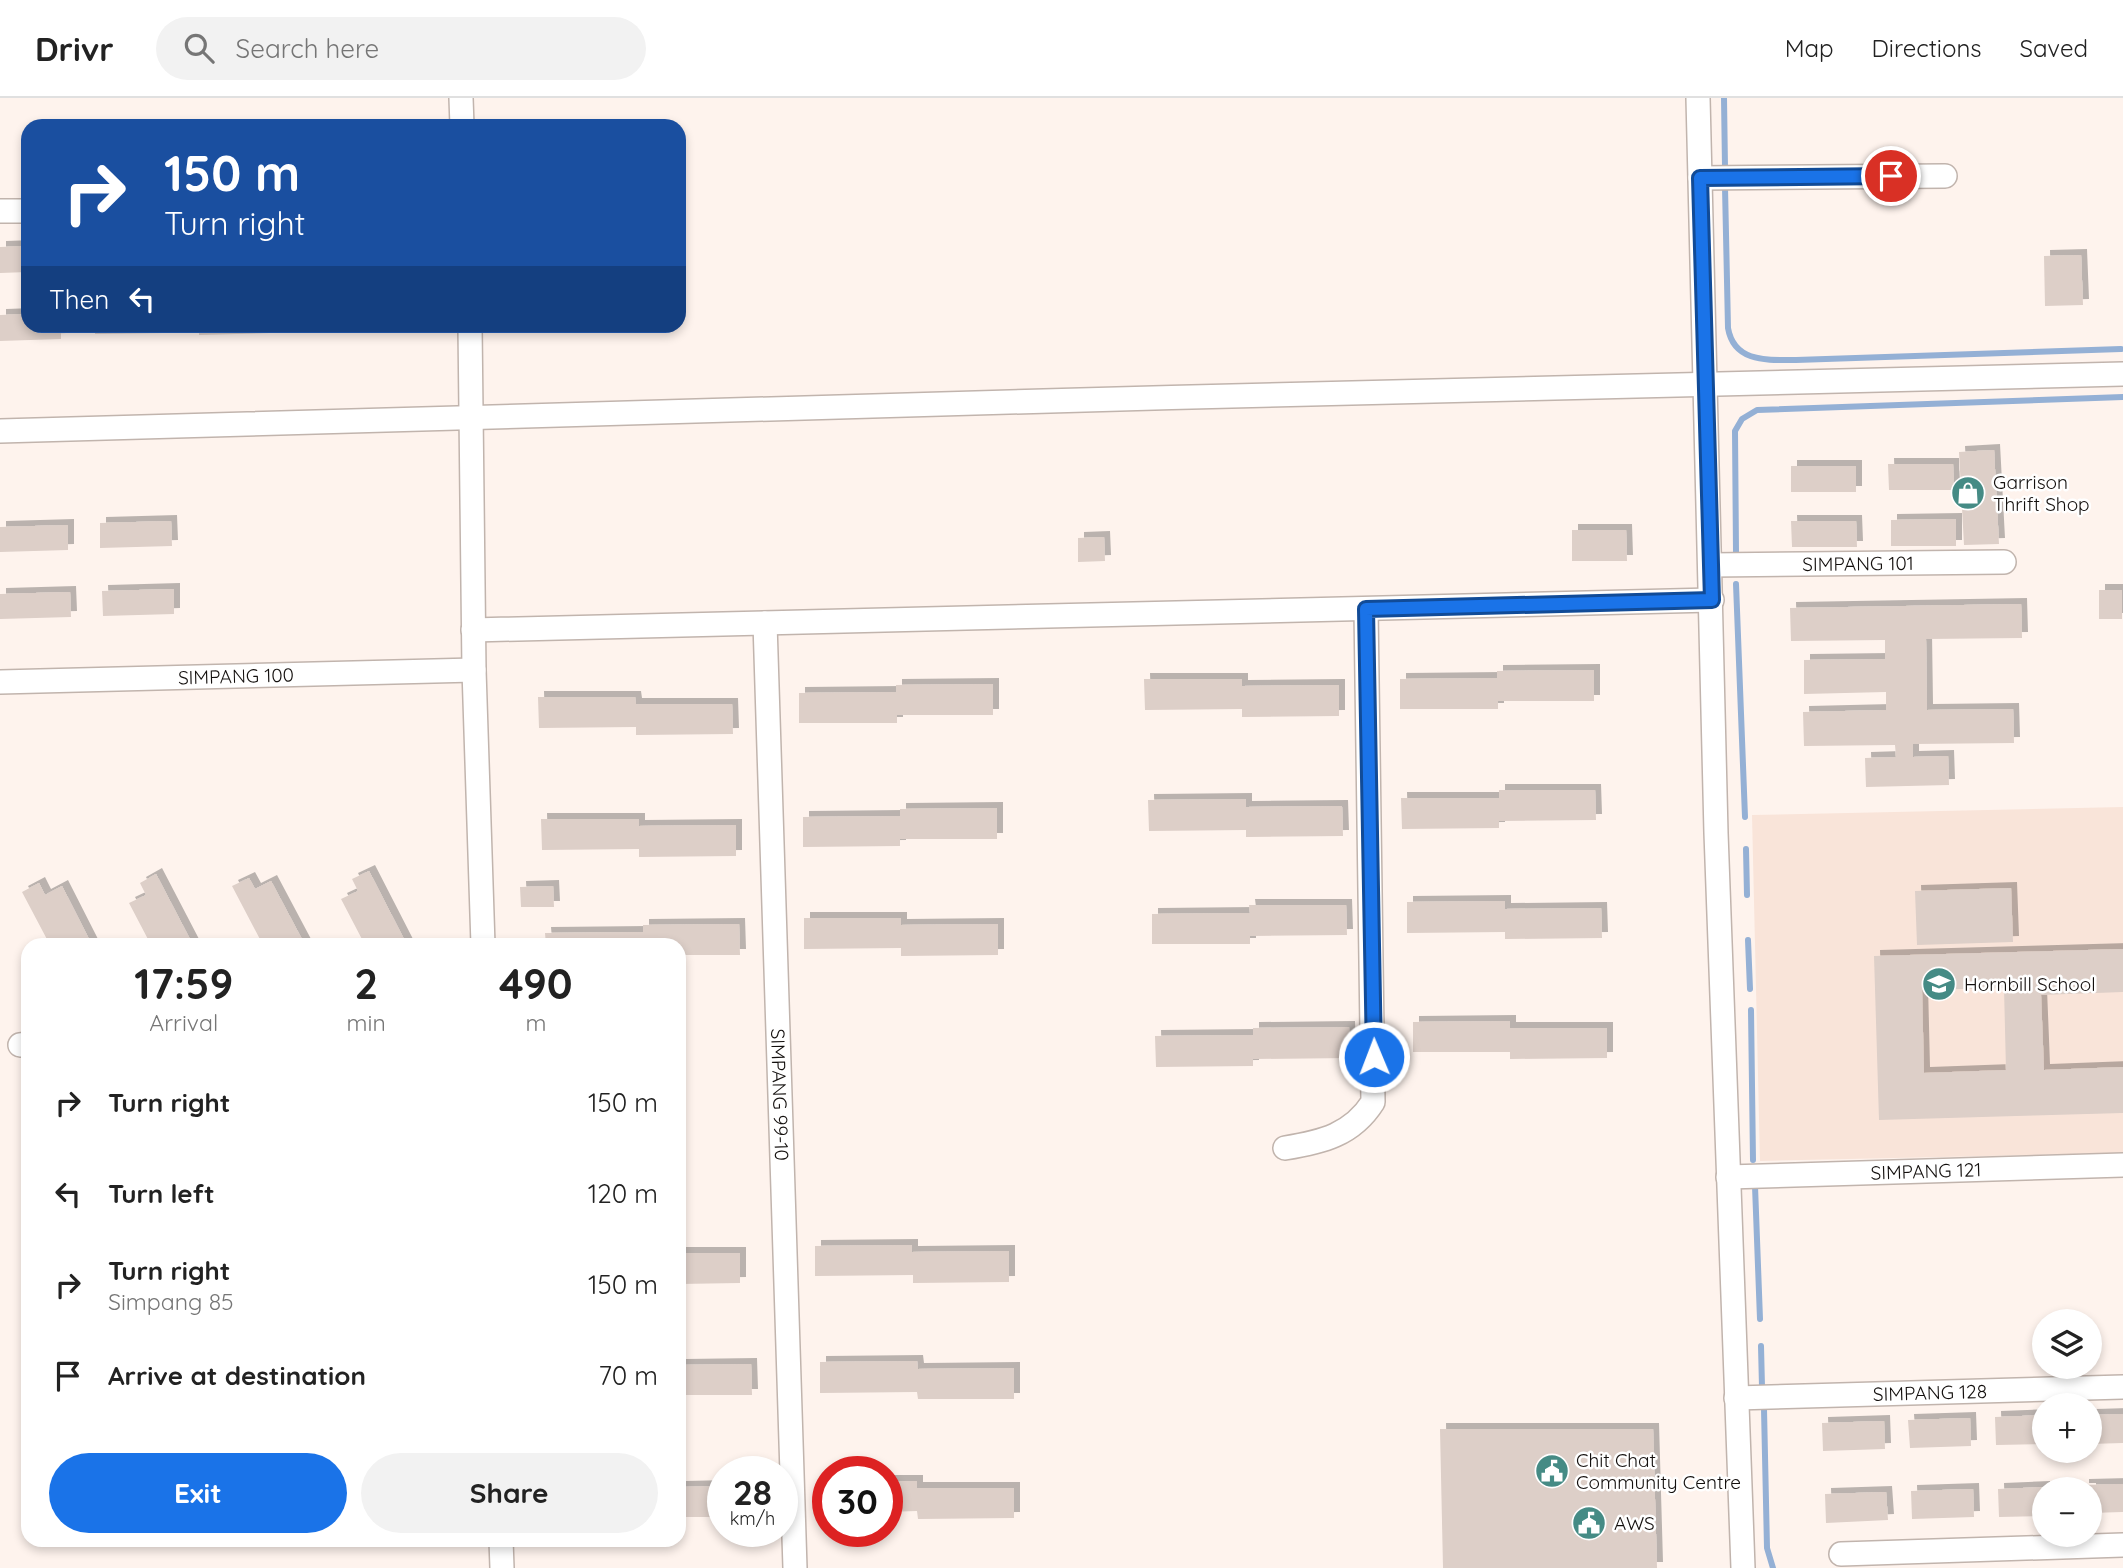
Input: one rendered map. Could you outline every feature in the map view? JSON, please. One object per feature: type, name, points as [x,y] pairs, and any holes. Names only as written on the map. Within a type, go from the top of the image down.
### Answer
[{"type":"street","points":[[461,98],[462,119]]},
{"type":"street","points":[[1699,98],[1716,834],[1743,1568]]},
{"type":"street","points":[[1700,178],[1945,176]]},
{"type":"street","points":[[0,211],[21,211]]},
{"type":"street","points":[[470,333],[473,630],[483,938]]},
{"type":"street","points":[[0,431],[1704,382],[2123,374]]},
{"type":"street","name":"SIMPANG 101","points":[[1711,565],[2004,562]]},
{"type":"street","points":[[473,630],[1712,600]]},
{"type":"street","points":[[1285,1147],[1309,1144],[1346,1132],[1364,1117],[1373,1102],[1366,609]]},
{"type":"street","name":"SIMPANG 99-10","points":[[765,623],[795,1568]]},
{"type":"street","name":"SIMPANG 100","points":[[0,682],[474,670]]},
{"type":"street","name":"SIMPANG 121","points":[[1728,1177],[2123,1165]]},
{"type":"street","name":"SIMPANG 128","points":[[1736,1398],[2123,1387]]},
{"type":"street","points":[[1841,1554],[2123,1545]]},
{"type":"street","points":[[501,1547],[502,1568]]},
{"type":"shaded area","name":"Hornbill School","points":[[2123,807],[2123,1153],[1760,1161],[1752,815]]},
{"type":"building","points":[[21,246],[21,272],[0,273],[0,247]]},
{"type":"building","points":[[2081,255],[2083,305],[2045,306],[2044,256]]},
{"type":"building","points":[[21,314],[21,333],[61,333],[61,339],[0,341],[0,315]]},
{"type":"building","points":[[95,333],[166,333],[95,334]]},
{"type":"building","points":[[199,333],[270,333],[199,335]]},
{"type":"building","points":[[1994,450],[1999,544],[1964,545],[1959,452]]},
{"type":"building","points":[[1888,464],[1953,464],[1954,490],[1889,490]]},
{"type":"building","points":[[1791,466],[1856,466],[1856,492],[1791,492]]},
{"type":"building","points":[[1956,519],[1956,546],[1891,546],[1891,520]]},
{"type":"building","points":[[171,521],[172,546],[100,548],[100,523]]},
{"type":"building","points":[[1791,521],[1856,521],[1857,547],[1792,547]]},
{"type":"building","points":[[68,525],[68,550],[0,552],[0,527]]},
{"type":"building","points":[[1572,530],[1626,530],[1627,561],[1572,561]]},
{"type":"building","points":[[1104,537],[1105,561],[1078,562],[1078,538]]},
{"type":"building","points":[[174,589],[174,614],[103,616],[102,591]]},
{"type":"building","points":[[2099,590],[2122,590],[2122,619],[2099,619]]},
{"type":"building","points":[[70,592],[71,617],[0,619],[0,594]]},
{"type":"building","points":[[2021,604],[2022,638],[1926,639],[1927,710],[2013,709],[2014,743],[1913,744],[1913,757],[1948,756],[1949,785],[1866,787],[1865,758],[1896,757],[1895,745],[1804,746],[1803,712],[1886,710],[1886,692],[1804,694],[1804,660],[1885,659],[1885,640],[1791,641],[1790,608]]},
{"type":"building","points":[[1594,670],[1594,701],[1498,701],[1498,709],[1400,709],[1400,679],[1497,678],[1497,671]]},
{"type":"building","points":[[1144,679],[1242,679],[1242,686],[1339,685],[1339,716],[1242,717],[1242,709],[1145,710]]},
{"type":"building","points":[[993,684],[993,715],[897,715],[897,723],[799,723],[799,693],[896,692],[896,685]]},
{"type":"building","points":[[538,697],[635,697],[636,704],[732,704],[733,734],[636,735],[636,727],[539,728]]},
{"type":"building","points":[[1499,790],[1595,790],[1596,820],[1499,821],[1499,828],[1402,829],[1401,798],[1499,798]]},
{"type":"building","points":[[1246,799],[1246,807],[1342,806],[1343,836],[1246,837],[1246,830],[1149,831],[1148,800]]},
{"type":"building","points":[[997,808],[997,839],[900,839],[900,846],[803,847],[803,817],[900,816],[900,809]]},
{"type":"building","points":[[541,819],[639,819],[639,826],[736,825],[736,856],[639,857],[639,849],[542,850]]},
{"type":"building","points":[[369,871],[403,938],[361,938],[341,899],[358,891],[352,879]]},
{"type":"building","points":[[156,874],[189,938],[147,938],[129,903],[146,895],[140,883]]},
{"type":"building","points":[[249,878],[255,889],[271,881],[301,938],[259,938],[232,886]]},
{"type":"building","points":[[39,883],[45,895],[62,886],[88,938],[46,938],[22,892]]},
{"type":"building","points":[[553,886],[554,907],[521,907],[520,887]]},
{"type":"building","points":[[2011,888],[2013,942],[1917,945],[1915,891]]},
{"type":"building","points":[[1505,901],[1505,909],[1601,908],[1602,938],[1505,939],[1505,932],[1407,933],[1407,902]]},
{"type":"building","points":[[1249,905],[1346,905],[1347,935],[1250,936],[1250,944],[1152,944],[1152,914],[1250,913]]},
{"type":"building","points":[[804,918],[901,918],[901,925],[998,924],[998,955],[901,956],[901,948],[804,949]]},
{"type":"building","points":[[739,924],[740,955],[686,955],[686,938],[545,938],[545,933],[643,932],[643,925]]},
{"type":"building","points":[[2123,949],[2123,992],[2041,995],[2044,1070],[2123,1067],[2123,1113],[1879,1120],[1874,956]],"holes":[[[2004,988],[2006,1070],[1924,1073],[1922,990]]]},
{"type":"building","points":[[1510,1021],[1510,1028],[1607,1028],[1607,1058],[1510,1059],[1510,1052],[1413,1052],[1413,1022]]},
{"type":"building","points":[[1349,1027],[1350,1058],[1253,1059],[1253,1066],[1156,1067],[1155,1036],[1253,1035],[1253,1028]]},
{"type":"building","points":[[912,1245],[912,1252],[1009,1251],[1009,1282],[913,1283],[913,1275],[815,1276],[815,1246]]},
{"type":"building","points":[[686,1253],[740,1253],[740,1283],[686,1284]]},
{"type":"building","points":[[917,1361],[918,1369],[1014,1368],[1014,1399],[918,1399],[917,1392],[820,1393],[820,1362]]},
{"type":"building","points":[[751,1364],[752,1395],[686,1395],[686,1365]]},
{"type":"building","points":[[2123,1414],[2123,1443],[2102,1444],[2102,1415]]},
{"type":"building","points":[[2032,1415],[2032,1444],[1996,1445],[1995,1417]]},
{"type":"building","points":[[1970,1418],[1971,1446],[1910,1448],[1908,1420]]},
{"type":"building","points":[[1884,1421],[1885,1449],[1823,1451],[1822,1423]]},
{"type":"building","points":[[1440,1429],[1653,1429],[1657,1568],[1443,1568]]},
{"type":"building","points":[[903,1481],[917,1481],[917,1488],[1014,1488],[1014,1518],[918,1519],[917,1511],[903,1511]]},
{"type":"building","points":[[2123,1484],[2123,1512],[2102,1513],[2102,1485]]},
{"type":"building","points":[[707,1486],[707,1517],[686,1517],[686,1487]]},
{"type":"building","points":[[2032,1488],[2032,1516],[1999,1517],[1998,1489]]},
{"type":"building","points":[[1973,1489],[1974,1517],[1912,1519],[1911,1491]]},
{"type":"building","points":[[1886,1492],[1888,1520],[1826,1523],[1825,1494]]},
{"type":"waterway","points":[[1724,98],[1725,167]]},
{"type":"waterway","points":[[1725,187],[1728,328],[1731,339],[1745,354],[1764,359],[1796,360],[2121,349]]},
{"type":"waterway","points":[[1736,552],[1735,431],[1742,419],[1757,410],[2123,397]]},
{"type":"waterway","points":[[1736,584],[1745,817]]},
{"type":"waterway","points":[[1746,849],[1747,895]]},
{"type":"waterway","points":[[1748,940],[1750,989]]},
{"type":"waterway","points":[[1751,1010],[1753,1160]]},
{"type":"waterway","points":[[1755,1186],[1760,1319]]},
{"type":"waterway","points":[[1761,1346],[1762,1387]]},
{"type":"waterway","points":[[1764,1409],[1767,1548],[1773,1568]]},
{"type":"place","name":"Garrison Thrift Shop","points":[[1968,493]]},
{"type":"place","name":"Hornbill School","points":[[1939,984]]},
{"type":"place","name":"Chit Chat Community Centre","points":[[1552,1471]]},
{"type":"place","name":"AWS","points":[[1589,1523]]},
{"type":"route","points":[[1374,1057],[1366,609],[1712,600],[1700,178],[1891,176]]}]
